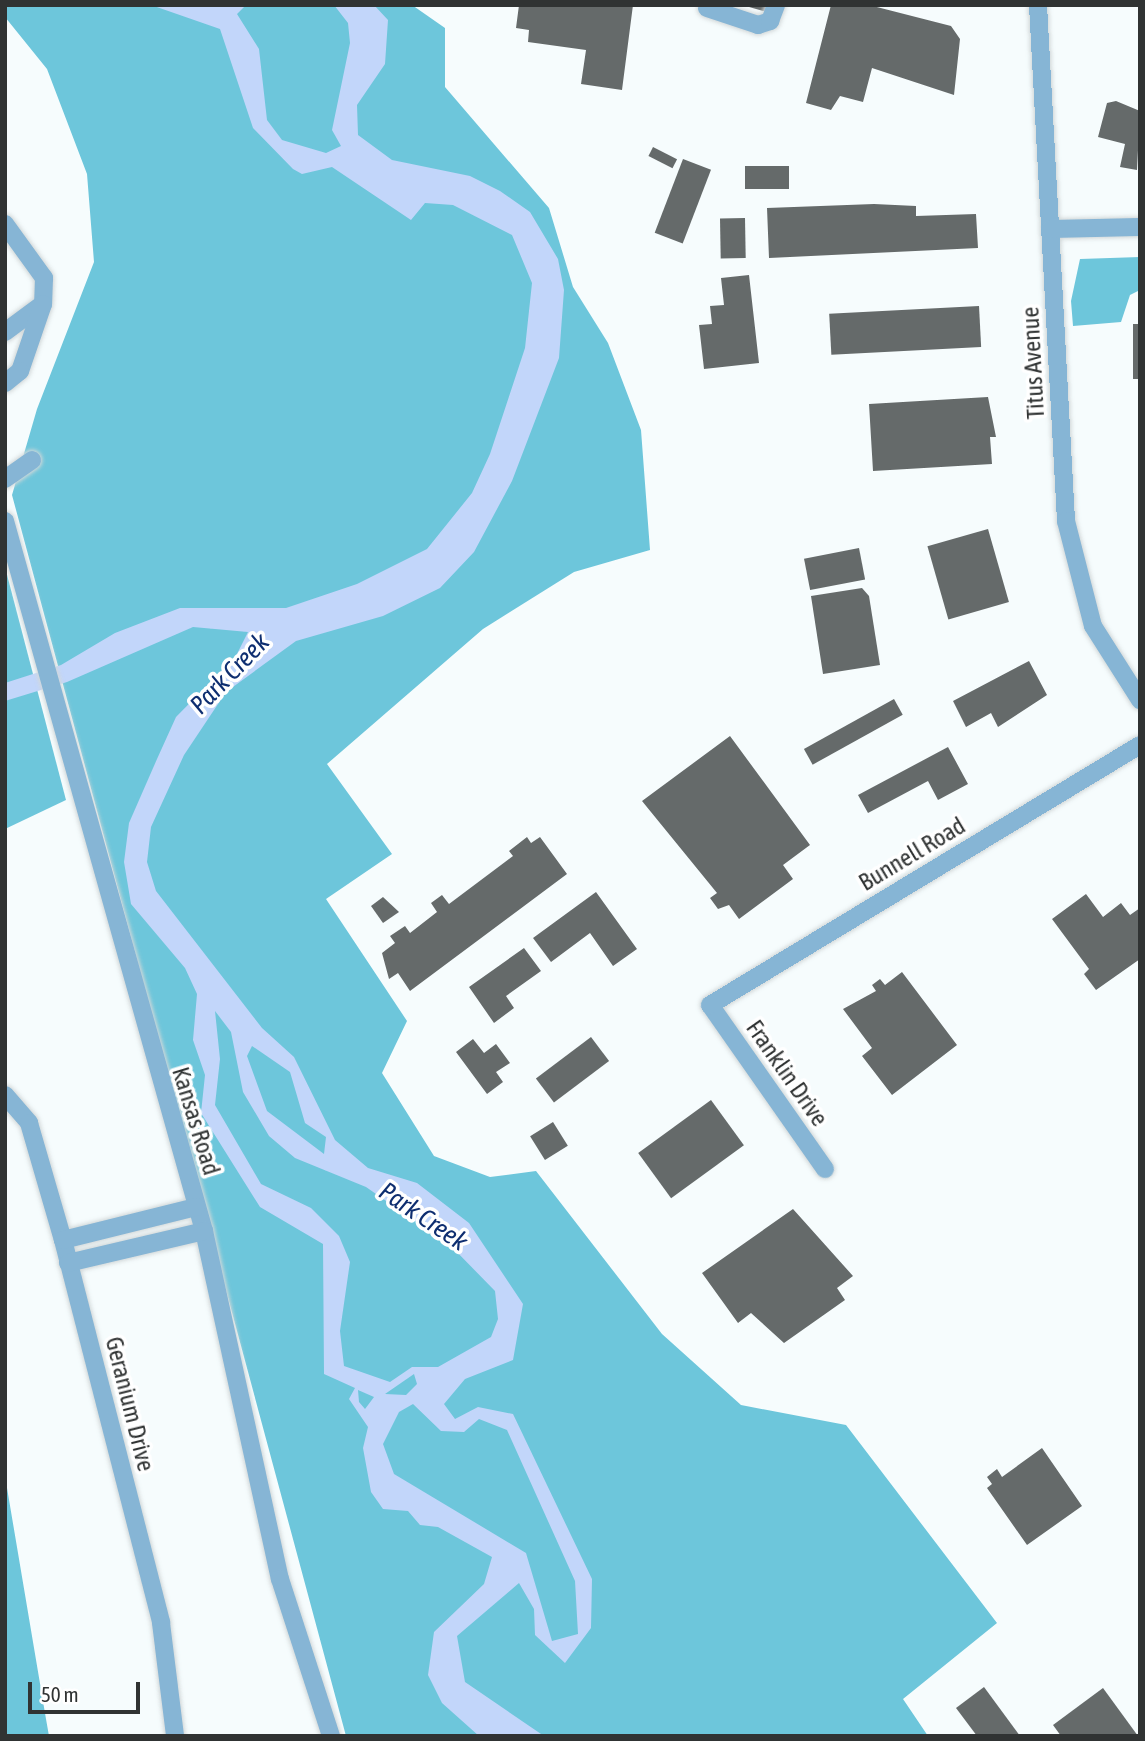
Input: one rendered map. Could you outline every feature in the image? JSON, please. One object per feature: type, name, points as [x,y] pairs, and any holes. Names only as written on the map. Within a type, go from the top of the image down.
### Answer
[{"type":"street","points":[[707,8],[758,25],[770,21],[776,5]]},
{"type":"street","name":"Titus Avenue","points":[[1038,5],[1071,554],[1093,626],[1140,700]]},
{"type":"street","points":[[5,225],[44,278],[43,304],[20,371],[5,383]]},
{"type":"street","points":[[1050,229],[1140,227]]},
{"type":"street","points":[[5,332],[43,304]]},
{"type":"street","points":[[5,479],[32,460]]},
{"type":"street","name":"Kansas Road","points":[[5,521],[195,1207],[204,1231],[280,1579],[331,1736]]},
{"type":"street","name":"Bunnell Road","points":[[710,1005],[1140,745]]},
{"type":"street","name":"Franklin Drive","points":[[710,1005],[825,1169]]},
{"type":"street","name":"Geranium Drive","points":[[5,1095],[29,1124],[62,1240],[161,1623],[175,1736]]},
{"type":"street","points":[[62,1240],[195,1207]]},
{"type":"street","points":[[68,1263],[204,1231]]},
{"type":"shaded area","points":[[5,5],[412,5],[445,28],[445,87],[549,208],[573,287],[608,343],[641,430],[650,550],[574,572],[483,629],[327,764],[392,854],[326,899],[407,1021],[382,1073],[434,1156],[490,1177],[536,1171],[662,1334],[741,1405],[846,1425],[997,1623],[903,1699],[928,1736],[346,1736],[12,495],[37,409],[94,262],[87,174],[47,69],[5,17]]},
{"type":"shaded area","points":[[1140,257],[1140,290],[1130,295],[1121,322],[1073,326],[1071,301],[1080,259]]},
{"type":"shaded area","points":[[5,567],[66,800],[5,829]]},
{"type":"shaded area","points":[[5,1476],[46,1719],[49,1736],[5,1736]]},
{"type":"water","name":"Park Creek","points":[[151,5],[246,5],[237,14],[259,49],[267,120],[282,140],[326,153],[341,146],[332,130],[350,43],[348,23],[334,5],[374,5],[388,20],[385,64],[357,105],[358,135],[392,160],[470,176],[500,191],[530,212],[558,259],[564,290],[559,358],[512,481],[474,552],[440,588],[383,616],[296,641],[226,692],[184,755],[151,827],[147,862],[156,891],[262,1028],[294,1057],[335,1140],[368,1168],[417,1183],[469,1223],[523,1304],[513,1360],[465,1379],[444,1404],[455,1419],[478,1407],[513,1414],[592,1579],[591,1628],[565,1663],[535,1635],[534,1609],[519,1583],[457,1636],[465,1682],[544,1736],[479,1736],[442,1703],[428,1675],[434,1632],[484,1584],[492,1557],[438,1527],[420,1525],[408,1511],[383,1509],[371,1492],[363,1448],[368,1427],[349,1399],[355,1388],[324,1374],[323,1244],[260,1207],[201,1113],[205,1075],[193,1040],[197,994],[185,968],[131,904],[124,862],[129,823],[176,717],[236,656],[248,632],[193,627],[67,682],[5,701],[5,683],[61,665],[115,633],[180,608],[286,608],[357,584],[427,549],[472,493],[490,454],[525,348],[532,283],[512,235],[453,205],[425,203],[411,220],[332,167],[302,174],[293,169],[253,128],[220,29]],"holes":[[[215,1011],[231,1032],[243,1092],[269,1136],[295,1158],[366,1187],[451,1246],[495,1291],[498,1319],[491,1337],[438,1367],[412,1367],[390,1382],[344,1366],[340,1331],[350,1262],[339,1236],[311,1208],[261,1184],[215,1105],[220,1059]],[[252,1046],[290,1072],[305,1123],[326,1137],[324,1154],[267,1111],[247,1056]],[[414,1374],[417,1384],[406,1395],[385,1394]],[[358,1390],[374,1397],[365,1409],[359,1402]],[[413,1404],[441,1431],[464,1432],[479,1419],[507,1430],[575,1581],[578,1634],[552,1641],[526,1553],[394,1474],[383,1444],[399,1412]]]},
{"type":"building","points":[[519,5],[633,5],[622,90],[581,84],[586,50],[528,42],[529,30],[516,28]]},
{"type":"building","points":[[742,5],[768,5],[767,12]]},
{"type":"building","points":[[831,5],[869,5],[951,26],[960,39],[954,95],[872,68],[863,102],[840,96],[831,110],[806,103]]},
{"type":"building","points":[[1116,101],[1140,111],[1137,170],[1120,167],[1125,144],[1098,137],[1107,103]]},
{"type":"building","points":[[653,147],[677,159],[673,168],[648,156]]},
{"type":"building","points":[[683,159],[711,170],[683,244],[655,233]]},
{"type":"building","points":[[745,166],[789,166],[789,189],[745,189]]},
{"type":"building","points":[[874,204],[916,206],[916,216],[976,214],[978,248],[769,258],[767,208]]},
{"type":"building","points":[[720,218],[745,218],[746,258],[721,258]]},
{"type":"building","points":[[749,275],[759,363],[704,369],[699,325],[712,324],[710,306],[724,305],[721,278]]},
{"type":"building","points":[[979,306],[981,347],[831,355],[829,314]]},
{"type":"building","points":[[1133,324],[1140,324],[1140,379],[1133,379]]},
{"type":"building","points":[[988,397],[996,437],[990,437],[992,464],[873,471],[869,404]]},
{"type":"building","points":[[988,529],[1009,602],[948,619],[927,546]]},
{"type":"building","points":[[859,548],[865,579],[810,590],[804,559]]},
{"type":"building","points":[[862,588],[869,596],[880,665],[823,674],[811,596]]},
{"type":"building","points":[[1029,661],[1047,695],[998,727],[991,713],[966,727],[953,701]]},
{"type":"building","points":[[894,699],[903,715],[813,765],[804,749]]},
{"type":"building","points":[[730,736],[810,845],[783,865],[793,879],[739,919],[729,905],[718,909],[710,898],[717,893],[642,801]]},
{"type":"building","points":[[948,747],[968,784],[938,800],[928,781],[868,813],[858,795]]},
{"type":"building","points":[[527,837],[531,843],[540,837],[567,874],[410,991],[398,973],[389,979],[382,953],[395,943],[390,936],[405,926],[410,933],[437,912],[431,903],[442,895],[449,904],[513,856],[509,851]]},
{"type":"building","points":[[596,892],[637,949],[613,966],[590,933],[551,962],[533,938]]},
{"type":"building","points":[[1086,894],[1103,917],[1121,903],[1130,915],[1140,908],[1140,959],[1096,990],[1084,974],[1089,969],[1052,919]]},
{"type":"building","points":[[383,897],[399,912],[383,923],[371,906]]},
{"type":"building","points":[[524,948],[541,971],[506,996],[514,1008],[494,1023],[469,987]]},
{"type":"building","points":[[902,972],[957,1045],[892,1095],[862,1056],[872,1048],[843,1009],[876,991],[872,985],[880,979],[885,985]]},
{"type":"building","points":[[591,1037],[609,1061],[554,1102],[536,1079]]},
{"type":"building","points":[[473,1039],[484,1053],[496,1044],[510,1063],[496,1072],[503,1082],[487,1094],[456,1052]]},
{"type":"building","points":[[711,1100],[744,1145],[671,1198],[638,1153]]},
{"type":"building","points":[[553,1122],[568,1146],[545,1160],[530,1136]]},
{"type":"building","points":[[793,1209],[853,1276],[837,1288],[845,1300],[784,1343],[751,1313],[738,1323],[702,1273]]},
{"type":"building","points":[[1042,1448],[1082,1506],[1027,1545],[987,1488],[992,1484],[987,1477],[997,1469],[1002,1477]]},
{"type":"building","points":[[984,1687],[1020,1736],[977,1736],[956,1708]]},
{"type":"building","points":[[1103,1688],[1138,1736],[1061,1736],[1053,1725]]}]
